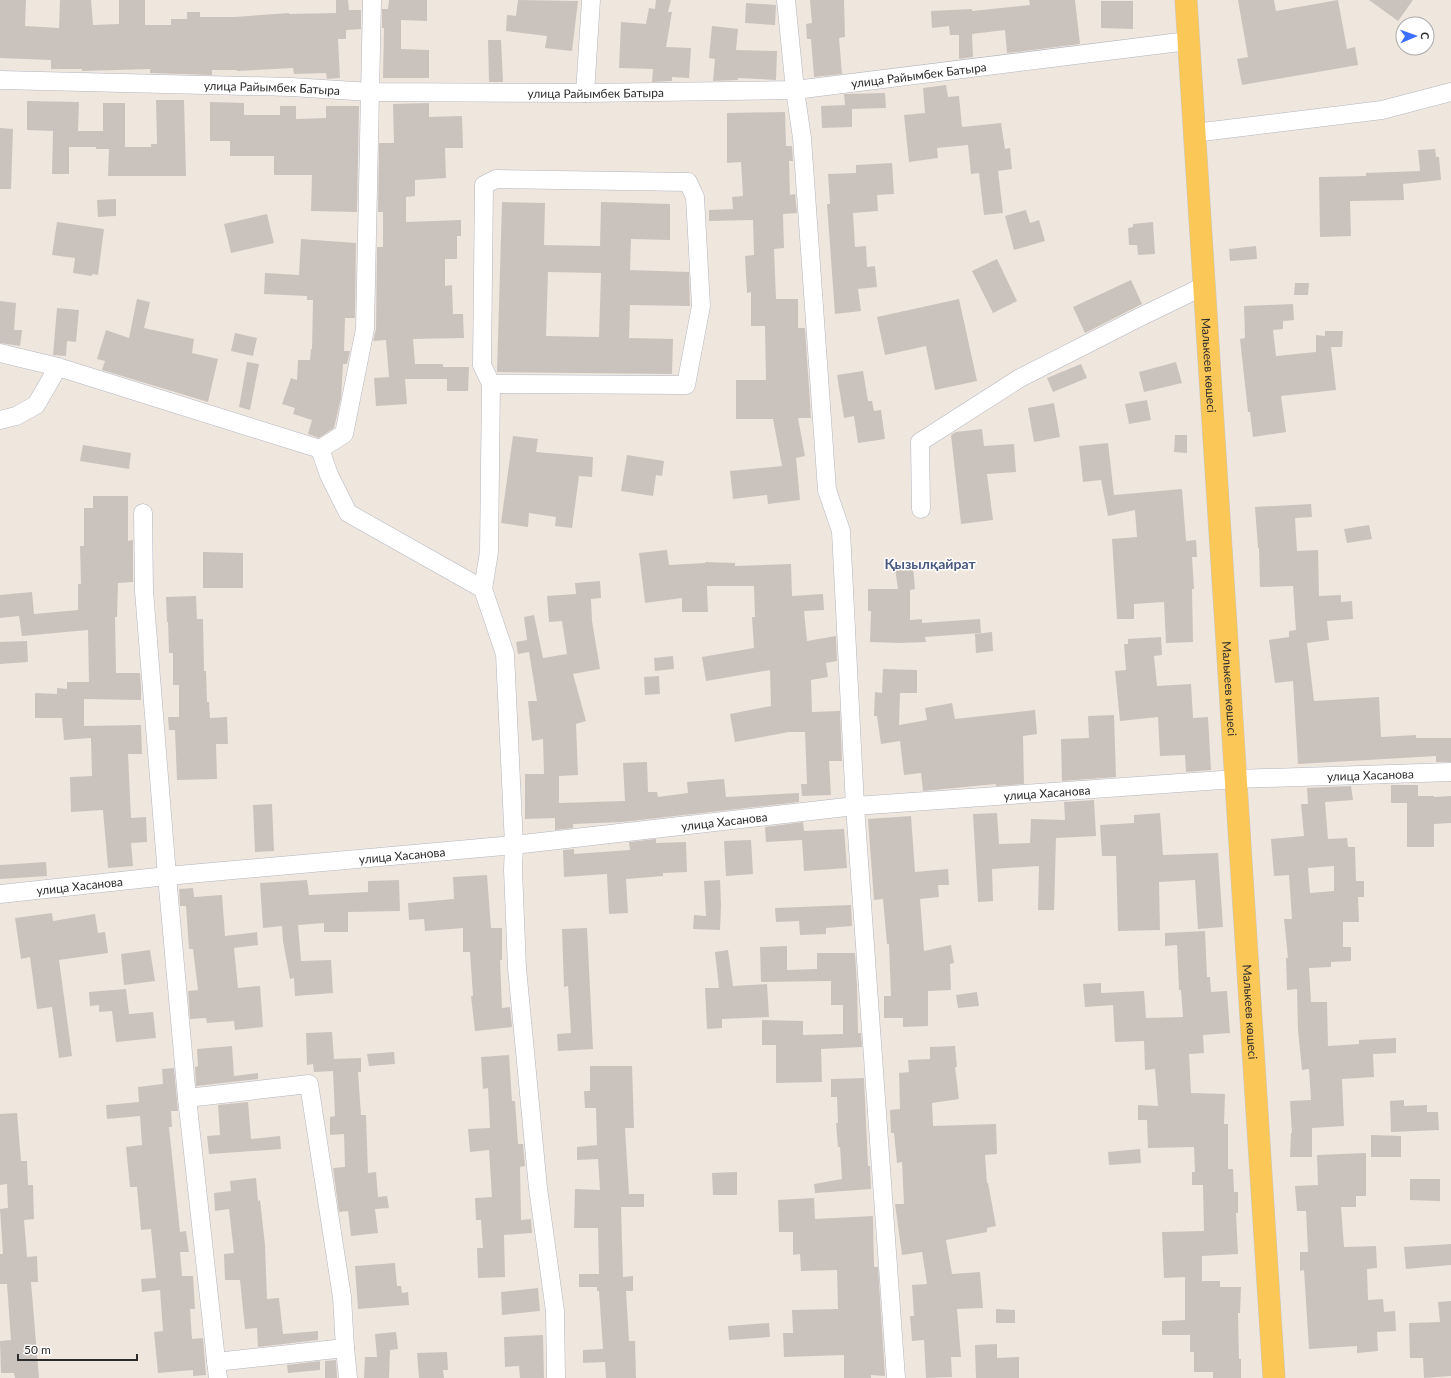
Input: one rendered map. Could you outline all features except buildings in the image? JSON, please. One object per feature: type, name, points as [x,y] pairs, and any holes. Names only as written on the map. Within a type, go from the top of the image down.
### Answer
[{"type":"main road","name":"Малькеев көшесі","points":[[1186,0],[1274,1378]]},
{"type":"street","points":[[0,353],[58,367],[320,449],[344,434],[365,330],[372,0]]},
{"type":"street","points":[[585,93],[591,0]]},
{"type":"street","points":[[786,0],[795,90],[802,138],[826,490],[841,531],[855,806],[896,1378]]},
{"type":"street","name":"улица Райымбек Батыра","points":[[0,80],[291,87],[371,92],[585,93],[795,90],[1188,42]]},
{"type":"street","points":[[1194,133],[1382,110],[1451,92]]},
{"type":"street","points":[[491,384],[686,385],[701,306],[695,197],[688,182],[496,179],[484,185],[482,365],[491,384],[489,552],[483,589],[505,654],[514,845],[513,870],[517,968],[538,1188],[555,1311],[556,1378]]},
{"type":"street","points":[[921,509],[920,442],[1020,378],[1204,286]]},
{"type":"street","points":[[0,420],[16,416],[36,405],[58,367]]},
{"type":"street","points":[[320,449],[329,475],[348,513],[483,589]]},
{"type":"street","points":[[144,513],[144,591],[167,876],[187,1098],[217,1370],[345,1348]]},
{"type":"street","name":"улица Хасанова","points":[[0,894],[167,876],[514,845],[855,806],[1236,779],[1451,772]]},
{"type":"street","points":[[187,1098],[309,1084],[342,1298],[348,1378]]},
{"type":"district","name":"Қызылқайрат","points":[[930,563]]}]
